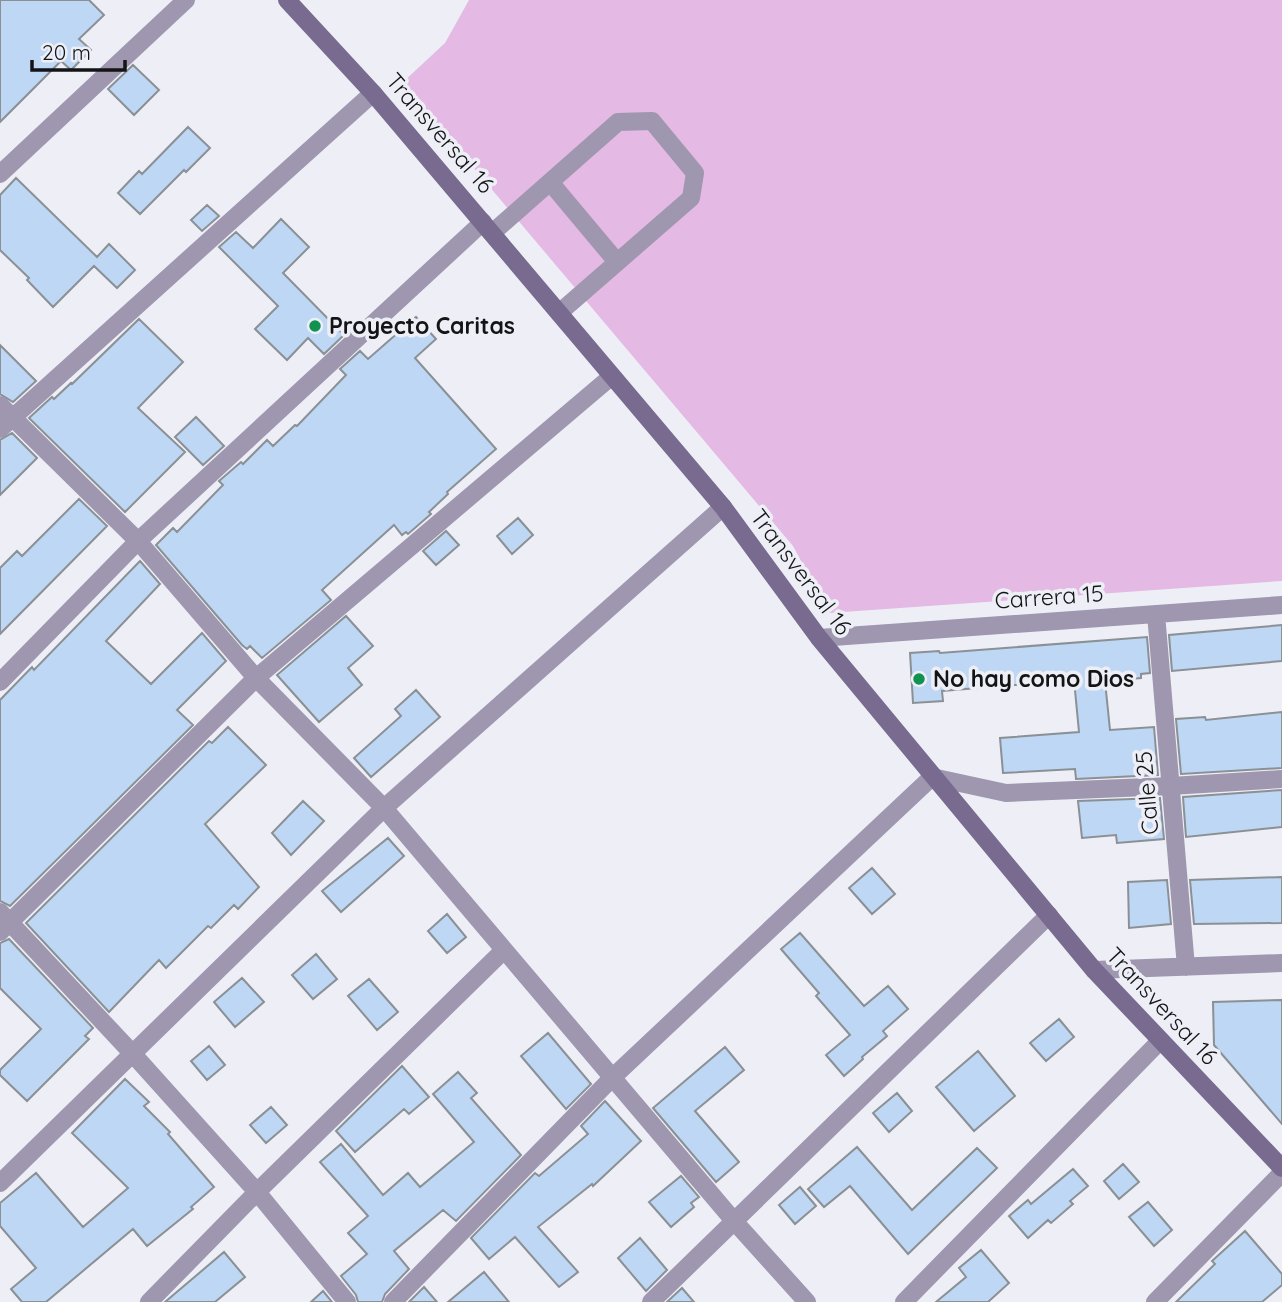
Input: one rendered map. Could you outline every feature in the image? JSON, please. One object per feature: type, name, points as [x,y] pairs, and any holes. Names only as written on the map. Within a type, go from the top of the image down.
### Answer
[{"type":"main road","name":"Transversal 16","points":[[287,0],[373,93],[723,507],[819,638],[1094,970],[1282,1170]]},
{"type":"street","points":[[0,174],[186,0]]},
{"type":"street","points":[[373,93],[4,417],[138,541],[256,678],[384,808],[734,1221],[807,1302]]},
{"type":"street","points":[[0,682],[138,541],[488,227],[550,182],[618,122],[652,121],[695,173],[691,198],[559,313]]},
{"type":"street","points":[[550,182],[617,262]]},
{"type":"street","points":[[346,1302],[257,1192],[132,1053],[3,922],[256,678],[612,376]]},
{"type":"street","points":[[0,1184],[384,808],[723,507]]},
{"type":"street","name":"Carrera 15","points":[[819,638],[1282,606]]},
{"type":"street","name":"Calle 25","points":[[1156,614],[1186,967]]},
{"type":"street","points":[[393,1302],[613,1077],[932,777],[1006,793],[1282,779]]},
{"type":"street","points":[[651,1302],[1049,915]]},
{"type":"street","points":[[149,1302],[504,950]]},
{"type":"street","points":[[1094,970],[1282,963]]},
{"type":"street","points":[[904,1302],[1160,1041]]},
{"type":"street","points":[[1155,1302],[1282,1170]]},
{"type":"shaded area","points":[[469,0],[1282,0],[1282,581],[829,613],[793,546],[402,83],[445,43]]},
{"type":"building","points":[[0,0],[89,0],[104,15],[79,39],[91,50],[71,70],[61,61],[0,122]]},
{"type":"building","points":[[133,65],[159,90],[134,115],[108,89]]},
{"type":"building","points":[[188,127],[210,148],[140,214],[118,193],[139,171],[142,174]]},
{"type":"building","points":[[16,178],[97,257],[109,244],[135,270],[117,288],[94,266],[53,307],[27,280],[29,278],[0,250],[0,195]]},
{"type":"building","points":[[207,205],[219,216],[202,231],[191,220]]},
{"type":"building","points":[[281,219],[309,247],[283,273],[344,335],[324,354],[308,338],[287,360],[255,329],[278,306],[219,247],[236,232],[253,248]]},
{"type":"building","points":[[416,317],[436,339],[415,358],[496,449],[447,492],[429,512],[431,514],[408,534],[406,532],[402,535],[394,525],[322,590],[331,600],[262,658],[250,646],[247,649],[242,645],[156,545],[173,528],[177,532],[223,485],[219,481],[241,462],[243,464],[267,440],[273,446],[297,426],[346,375],[340,369],[360,351],[368,359]]},
{"type":"building","points":[[139,319],[183,362],[138,408],[185,452],[125,512],[29,418],[52,397],[54,399],[72,384]]},
{"type":"building","points":[[0,345],[36,381],[13,402],[0,394]]},
{"type":"building","points":[[196,417],[224,446],[203,465],[175,437]]},
{"type":"building","points":[[12,433],[37,458],[0,495],[0,440]]},
{"type":"building","points":[[79,499],[107,526],[0,634],[0,568],[17,551],[22,556]]},
{"type":"building","points":[[518,518],[533,535],[512,554],[497,536]]},
{"type":"building","points":[[446,531],[459,545],[436,565],[423,551]]},
{"type":"building","points":[[140,561],[160,584],[106,641],[151,684],[202,633],[226,661],[177,710],[193,725],[10,906],[0,901],[0,700],[32,667],[34,670]]},
{"type":"building","points":[[346,616],[373,646],[348,668],[362,685],[319,722],[277,675]]},
{"type":"building","points":[[1282,625],[1282,661],[1172,671],[1169,635]]},
{"type":"building","points":[[1147,637],[1150,673],[1141,674],[1141,678],[1105,681],[1110,730],[1154,727],[1158,775],[1076,779],[1075,769],[1003,773],[1000,738],[1079,732],[1074,680],[942,691],[943,701],[913,703],[910,653]]},
{"type":"building","points":[[416,690],[440,717],[371,777],[354,758],[401,716],[395,709]]},
{"type":"building","points":[[1282,712],[1282,768],[1181,774],[1176,719],[1205,717],[1206,720]]},
{"type":"building","points":[[228,727],[266,765],[205,824],[259,887],[238,909],[234,905],[211,928],[208,926],[166,968],[159,960],[109,1012],[26,923],[209,741],[212,743]]},
{"type":"building","points":[[1282,790],[1282,827],[1186,837],[1183,797]]},
{"type":"building","points":[[1160,798],[1164,839],[1117,843],[1116,835],[1082,838],[1078,801]]},
{"type":"building","points":[[303,801],[324,821],[291,855],[272,833]]},
{"type":"building","points":[[388,838],[404,856],[341,912],[322,891]]},
{"type":"building","points":[[872,868],[895,894],[872,914],[849,888]]},
{"type":"building","points":[[1282,877],[1282,923],[1194,924],[1190,880]]},
{"type":"building","points":[[1167,880],[1171,924],[1129,928],[1128,882]]},
{"type":"building","points":[[447,914],[466,937],[447,953],[428,931]]},
{"type":"building","points":[[800,933],[864,1006],[888,986],[908,1009],[883,1031],[887,1036],[844,1076],[826,1055],[850,1035],[816,996],[819,993],[781,949]]},
{"type":"building","points":[[9,939],[93,1028],[85,1036],[89,1039],[27,1101],[0,1075],[0,1070],[41,1029],[0,988],[0,943]]},
{"type":"building","points":[[316,954],[337,979],[313,999],[292,975]]},
{"type":"building","points":[[242,978],[264,1002],[235,1027],[214,1002]]},
{"type":"building","points":[[369,979],[398,1012],[377,1030],[348,996]]},
{"type":"building","points":[[1282,1000],[1282,1124],[1214,1045],[1213,1002]]},
{"type":"building","points":[[1059,1019],[1074,1037],[1046,1061],[1030,1043]]},
{"type":"building","points":[[548,1033],[591,1084],[566,1109],[521,1056]]},
{"type":"building","points":[[209,1046],[225,1065],[207,1080],[191,1061]]},
{"type":"building","points":[[725,1047],[744,1070],[695,1111],[739,1162],[716,1182],[653,1108]]},
{"type":"building","points":[[978,1051],[1015,1096],[974,1131],[936,1087]]},
{"type":"building","points":[[402,1066],[429,1097],[409,1114],[404,1109],[355,1152],[336,1131]]},
{"type":"building","points":[[458,1072],[477,1093],[471,1098],[521,1155],[456,1221],[443,1210],[394,1251],[409,1269],[385,1294],[382,1302],[358,1302],[356,1295],[341,1276],[367,1254],[348,1233],[368,1216],[320,1162],[341,1144],[383,1195],[408,1173],[420,1187],[474,1142],[433,1094]]},
{"type":"building","points":[[125,1079],[149,1102],[144,1106],[170,1132],[168,1134],[214,1187],[191,1207],[193,1209],[147,1246],[133,1229],[46,1302],[22,1302],[11,1289],[36,1268],[0,1226],[0,1203],[36,1173],[83,1227],[128,1188],[72,1133]]},
{"type":"building","points":[[897,1093],[912,1111],[889,1132],[873,1113]]},
{"type":"building","points":[[605,1101],[641,1141],[593,1186],[592,1184],[538,1227],[578,1272],[559,1287],[515,1237],[489,1259],[471,1238],[535,1173],[539,1176],[588,1134],[581,1126]]},
{"type":"building","points":[[271,1107],[287,1125],[266,1143],[250,1125]]},
{"type":"building","points":[[857,1147],[912,1210],[977,1148],[997,1168],[908,1254],[850,1186],[824,1207],[808,1189]]},
{"type":"building","points":[[1123,1164],[1139,1182],[1119,1199],[1104,1181]]},
{"type":"building","points":[[1073,1169],[1088,1186],[1070,1201],[1073,1204],[1051,1223],[1048,1220],[1028,1238],[1009,1216],[1028,1200],[1031,1204]]},
{"type":"building","points":[[681,1176],[699,1197],[691,1203],[694,1207],[671,1227],[649,1202]]},
{"type":"building","points":[[800,1187],[816,1206],[795,1224],[779,1205]]},
{"type":"building","points":[[1148,1202],[1172,1230],[1154,1246],[1129,1217]]},
{"type":"building","points":[[1245,1231],[1282,1274],[1282,1285],[1262,1302],[1176,1302],[1215,1264],[1212,1261]]},
{"type":"building","points":[[640,1238],[667,1270],[646,1291],[618,1258]]},
{"type":"building","points":[[981,1250],[1009,1283],[988,1302],[936,1302],[966,1277],[959,1268]]},
{"type":"building","points":[[224,1252],[245,1277],[215,1302],[165,1302]]},
{"type":"building","points":[[484,1272],[509,1302],[448,1302]]},
{"type":"building","points":[[424,1287],[437,1302],[409,1302]]},
{"type":"building","points":[[682,1288],[694,1302],[667,1302]]},
{"type":"building","points":[[323,1291],[332,1302],[311,1302]]},
{"type":"place","name":"Proyecto Caritas","points":[[315,326]]},
{"type":"place","name":"No hay como Dios","points":[[919,679]]}]
